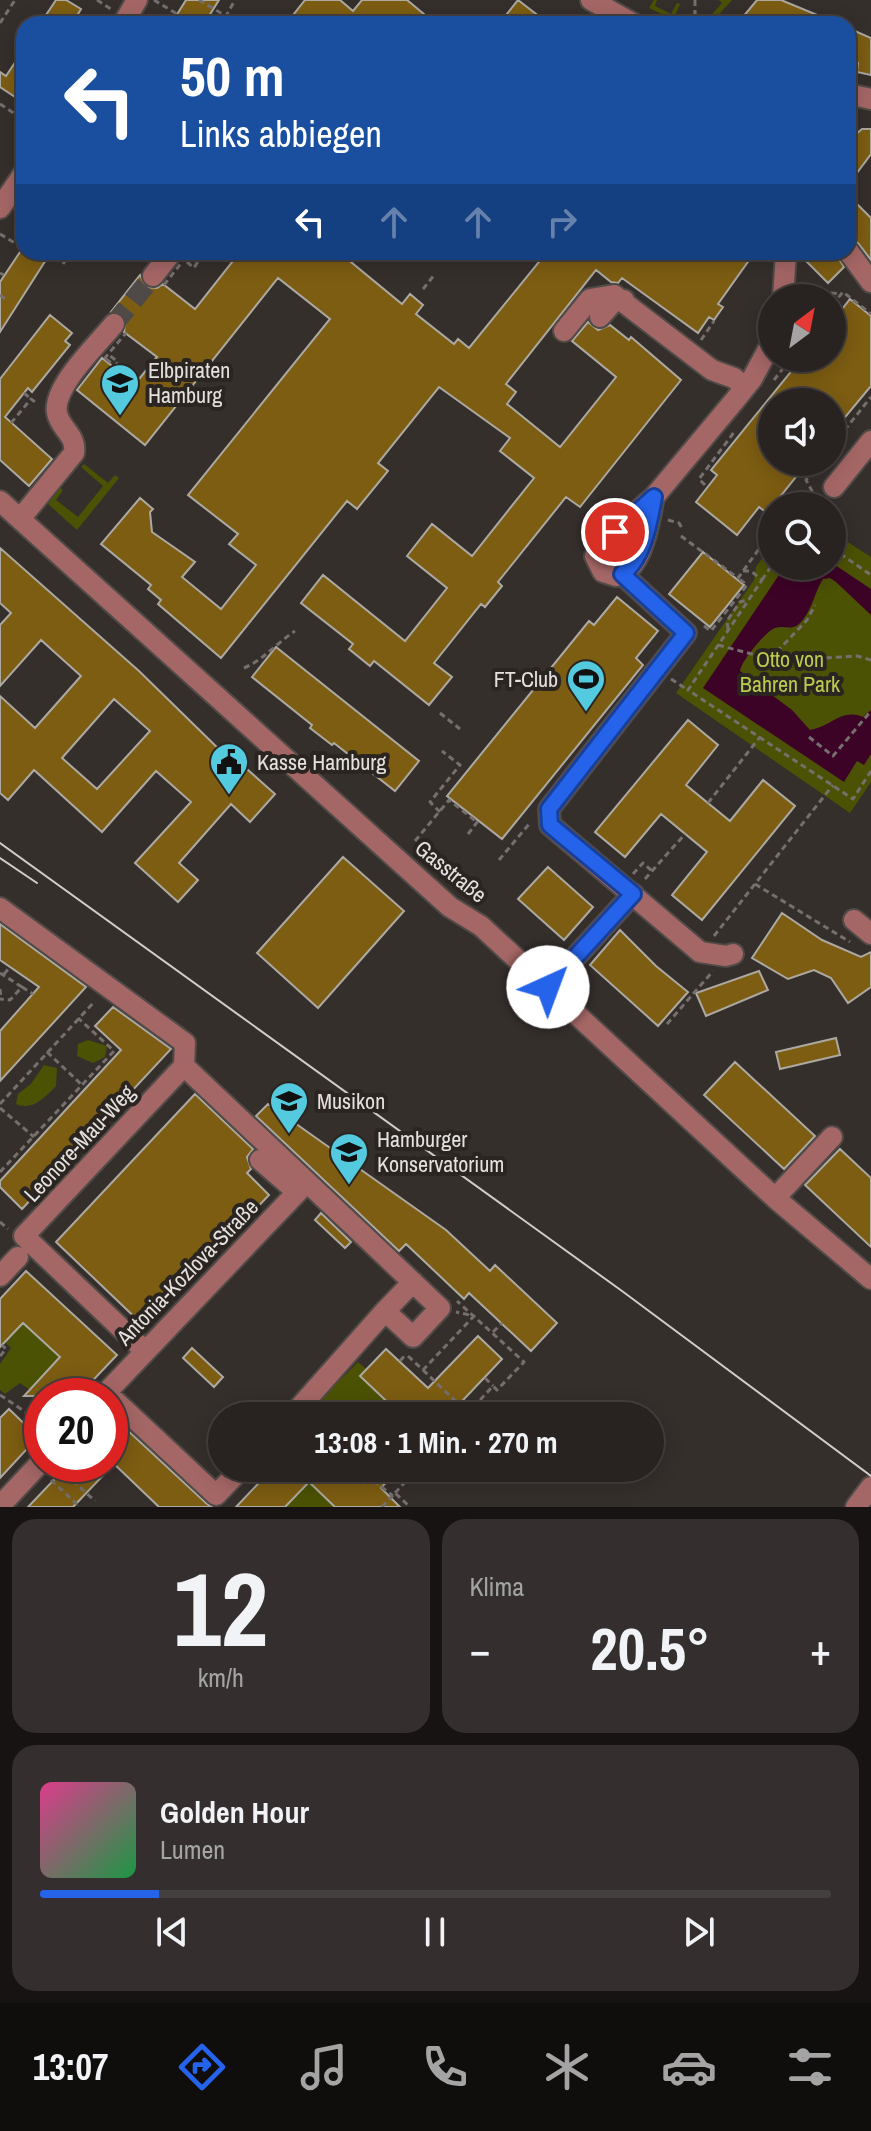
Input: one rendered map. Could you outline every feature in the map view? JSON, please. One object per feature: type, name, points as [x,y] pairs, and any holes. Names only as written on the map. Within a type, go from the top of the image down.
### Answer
[{"type":"street","points":[[119,16],[137,0]]},
{"type":"street","points":[[591,0],[620,16]]},
{"type":"street","points":[[0,208],[16,185]]},
{"type":"street","points":[[158,280],[168,260]]},
{"type":"street","points":[[786,260],[787,284]]},
{"type":"street","points":[[855,260],[871,282]]},
{"type":"street","points":[[564,331],[598,295],[614,295],[712,370],[734,378],[745,387]]},
{"type":"street","points":[[600,317],[615,300],[624,300]]},
{"type":"street","points":[[20,519],[74,453],[74,440],[59,421],[56,408],[62,389],[120,328]]},
{"type":"street","points":[[654,497],[646,533],[631,566],[622,574],[609,575],[599,568],[597,550],[654,497],[745,387],[758,365]]},
{"type":"street","points":[[834,487],[871,441]]},
{"type":"street","name":"Gasstraße","points":[[0,501],[450,907],[481,926],[775,1198],[871,1279]]},
{"type":"street","points":[[622,574],[686,633],[549,809],[550,825],[639,887],[700,952],[730,955]]},
{"type":"street","points":[[548,987],[639,887]]},
{"type":"street","points":[[0,908],[185,1043],[184,1066],[302,1187],[440,1308],[413,1337],[385,1311]]},
{"type":"street","points":[[854,920],[866,940]]},
{"type":"street","name":"Leonore-Mau-Weg","points":[[145,1351],[24,1236],[184,1066]]},
{"type":"street","points":[[775,1198],[832,1137]]},
{"type":"street","points":[[260,1160],[302,1187]]},
{"type":"street","name":"Antonia-Kozlova-Straße","points":[[122,1378],[302,1187]]},
{"type":"street","points":[[0,1276],[18,1257]]},
{"type":"street","points":[[304,1402],[413,1282]]},
{"type":"street","points":[[128,1414],[216,1495],[229,1482]]},
{"type":"street","points":[[0,1506],[26,1482]]},
{"type":"street","points":[[856,1507],[871,1487]]},
{"type":"path","points":[[0,23],[15,0]]},
{"type":"path","points":[[97,0],[117,16]]},
{"type":"path","points":[[154,0],[177,14]]},
{"type":"path","points":[[199,0],[226,16],[235,0]]},
{"type":"path","points":[[63,264],[66,260]]},
{"type":"path","points":[[158,280],[181,260]]},
{"type":"path","points":[[423,289],[435,274]]},
{"type":"path","points":[[0,295],[8,301]]},
{"type":"path","points":[[846,296],[871,314]]},
{"type":"path","points":[[700,339],[714,321]]},
{"type":"path","points":[[104,359],[120,328]]},
{"type":"path","points":[[24,393],[31,399],[56,408]]},
{"type":"path","points":[[846,428],[871,397]]},
{"type":"path","points":[[11,423],[31,399]]},
{"type":"path","points":[[681,536],[747,585],[731,610],[728,629]]},
{"type":"path","points":[[738,578],[758,550]]},
{"type":"path","points":[[846,558],[871,575]]},
{"type":"path","points":[[743,571],[751,571],[758,577]]},
{"type":"path","points":[[762,580],[688,690],[853,799],[871,771]]},
{"type":"path","points":[[698,621],[711,631],[740,602],[748,600]]},
{"type":"path","points":[[770,659],[807,620],[815,605]]},
{"type":"path","points":[[244,668],[255,664],[275,644],[295,631]]},
{"type":"path","points":[[720,646],[770,659],[805,661],[857,656],[871,660]]},
{"type":"path","points":[[809,737],[833,756],[871,711]]},
{"type":"path","points":[[440,713],[460,729]]},
{"type":"path","points":[[708,803],[760,736]]},
{"type":"path","points":[[440,812],[430,802],[460,765],[442,751]]},
{"type":"path","points":[[700,952],[833,785]]},
{"type":"path","points":[[415,841],[449,800],[478,822],[468,834]]},
{"type":"path","points":[[499,860],[534,818],[549,809]]},
{"type":"path","points":[[639,887],[685,834]]},
{"type":"path","points":[[755,884],[830,934],[866,940]]},
{"type":"path","points":[[667,1024],[730,955]]},
{"type":"path","points":[[10,967],[2,974],[33,994]]},
{"type":"path","points":[[34,1137],[0,1106],[109,986]]},
{"type":"path","points":[[0,989],[0,998],[10,1000],[22,987]]},
{"type":"path","points":[[0,1172],[114,1051],[78,1018]]},
{"type":"path","points":[[47,1052],[82,1085]]},
{"type":"path","points":[[18,1218],[4,1238],[18,1257]]},
{"type":"path","points":[[0,1222],[8,1229]]},
{"type":"path","points":[[452,1296],[524,1362],[497,1390],[485,1378]]},
{"type":"path","points":[[492,1333],[502,1323]]},
{"type":"path","points":[[2,1345],[12,1355]]},
{"type":"path","points":[[0,1356],[5,1350]]},
{"type":"path","points":[[400,1361],[406,1354]]},
{"type":"path","points":[[423,1370],[455,1402]]},
{"type":"path","points":[[478,1402],[493,1386]]},
{"type":"path","points":[[437,1396],[443,1389]]},
{"type":"path","points":[[0,1395],[24,1411]]},
{"type":"path","points":[[60,1482],[80,1507]]},
{"type":"path","points":[[69,1482],[95,1501]]},
{"type":"path","points":[[384,1482],[410,1507]]},
{"type":"path","points":[[382,1507],[405,1482]]},
{"type":"green space","points":[[657,0],[655,6],[671,14],[677,3],[680,4],[675,16],[666,16],[649,8]]},
{"type":"green space","points":[[719,0],[732,0],[717,16],[711,16],[722,3]]},
{"type":"green space","points":[[84,464],[108,483],[115,475],[119,478],[77,530],[48,504],[60,488],[63,490],[56,500],[78,517],[103,486],[81,467]]},
{"type":"green space","name":"Otto von Bahren Park","points":[[846,541],[871,557],[871,782],[850,813],[676,693],[754,580],[758,564],[758,580],[846,580]]},
{"type":"green space","points":[[88,1040],[107,1046],[105,1057],[93,1063],[77,1056],[78,1044]]},
{"type":"green space","points":[[44,1065],[57,1068],[56,1086],[33,1105],[16,1104],[18,1094],[31,1084]]},
{"type":"green space","points":[[27,1319],[27,1327],[60,1357],[41,1378],[24,1378],[24,1386],[20,1383],[5,1394],[0,1390],[0,1364],[11,1348],[5,1342]]},
{"type":"green space","points":[[358,1362],[366,1369],[360,1376],[387,1402],[318,1402]]},
{"type":"green space","points":[[309,1482],[335,1507],[285,1507]]},
{"type":"shaded area","points":[[846,572],[871,589],[871,615],[833,580],[846,580]]},
{"type":"shaded area","points":[[776,580],[822,580],[799,624],[771,630],[749,654],[740,671],[792,710],[810,730],[842,716],[863,717],[871,710],[871,754],[864,765],[857,761],[844,782],[703,688]]},
{"type":"building","points":[[56,0],[66,0],[81,9],[77,16],[45,16]]},
{"type":"building","points":[[186,0],[219,0],[209,16],[176,16]]},
{"type":"building","points":[[305,0],[340,0],[353,11],[362,0],[407,0],[426,16],[292,16]]},
{"type":"building","points":[[518,0],[539,16],[505,16]]},
{"type":"building","points":[[757,0],[781,0],[820,16],[744,16]]},
{"type":"building","points":[[856,31],[871,38],[871,75],[857,72]]},
{"type":"building","points":[[16,61],[16,98],[0,87],[0,72],[6,76]]},
{"type":"building","points":[[862,129],[871,129],[871,154],[856,174],[856,134]]},
{"type":"building","points":[[856,203],[871,218],[871,260],[858,243]]},
{"type":"building","points":[[16,258],[46,260],[0,332],[0,282]]},
{"type":"building","points":[[234,260],[353,260],[351,262],[402,304],[410,294],[423,305],[416,314],[454,344],[458,339],[469,348],[540,260],[749,260],[718,304],[723,307],[714,320],[709,317],[698,333],[622,278],[618,283],[611,282],[596,270],[506,384],[516,392],[507,404],[560,447],[616,377],[572,341],[588,322],[598,330],[610,325],[629,340],[631,337],[681,380],[580,507],[566,497],[498,582],[502,586],[485,607],[481,604],[434,663],[452,677],[429,705],[374,661],[370,666],[349,649],[353,644],[301,603],[323,575],[405,641],[447,588],[407,556],[432,524],[472,556],[534,478],[500,451],[510,438],[439,387],[378,463],[388,471],[357,509],[347,501],[221,658],[158,604],[161,600],[148,589],[151,585],[101,544],[140,498],[153,509],[150,512],[152,532],[195,562],[182,577],[221,609],[256,565],[229,544],[238,534],[188,495],[330,319],[278,278],[145,445],[77,390],[102,358],[135,384],[157,357],[124,332],[126,320],[123,315],[111,312],[140,275],[146,287],[157,288],[163,284],[195,309]]},
{"type":"building","points":[[840,260],[844,267],[828,283],[807,262]]},
{"type":"building","points":[[850,299],[871,316],[871,386],[846,416],[846,388],[778,388],[791,372],[846,372],[846,304]]},
{"type":"building","points":[[50,315],[72,333],[65,341],[70,345],[32,392],[28,388],[5,417],[52,459],[29,486],[0,460],[0,379]]},
{"type":"building","points":[[758,412],[758,476],[797,476],[784,492],[758,492],[758,508],[737,535],[696,502],[717,475],[711,470]]},
{"type":"building","points":[[0,548],[139,671],[228,758],[231,755],[275,794],[250,822],[231,804],[179,863],[198,880],[178,902],[135,863],[191,802],[156,771],[102,832],[34,770],[8,800],[0,793],[0,696],[35,728],[81,676],[41,640],[0,686],[0,625],[11,613],[0,603]],"holes":[[[114,699],[150,731],[97,789],[62,758]]]},
{"type":"building","points":[[703,552],[744,585],[710,627],[669,594]]},
{"type":"building","points":[[617,597],[658,631],[636,658],[643,665],[502,839],[447,796],[589,621],[594,625]]},
{"type":"building","points":[[276,647],[419,761],[395,791],[310,728],[312,725],[252,677]]},
{"type":"building","points":[[688,720],[718,745],[686,785],[730,821],[763,780],[795,806],[702,920],[672,895],[707,852],[661,814],[625,857],[595,832]]},
{"type":"building","points":[[343,857],[404,911],[318,1008],[257,953]]},
{"type":"building","points":[[548,867],[593,907],[564,940],[518,899]]},
{"type":"building","points":[[782,913],[822,940],[861,957],[871,952],[871,987],[848,1003],[831,978],[814,970],[788,979],[752,958]]},
{"type":"building","points":[[0,924],[86,987],[0,1081],[0,1031],[39,987],[0,960]]},
{"type":"building","points":[[620,930],[688,992],[658,1026],[590,965]]},
{"type":"building","points":[[759,971],[768,990],[706,1016],[696,993]]},
{"type":"building","points":[[113,1007],[171,1049],[22,1209],[0,1187],[0,1181],[121,1050],[95,1026]]},
{"type":"building","points":[[836,1038],[840,1055],[780,1069],[776,1052]]},
{"type":"building","points":[[735,1062],[815,1136],[784,1169],[704,1095]]},
{"type":"building","points":[[195,1094],[253,1149],[247,1157],[251,1169],[247,1173],[269,1195],[144,1326],[56,1242]]},
{"type":"building","points":[[268,1104],[446,1230],[490,1271],[495,1265],[557,1323],[531,1351],[469,1293],[464,1299],[406,1244],[399,1251],[256,1116]]},
{"type":"building","points":[[840,1149],[871,1178],[871,1247],[805,1185]]},
{"type":"building","points":[[321,1213],[351,1242],[345,1248],[315,1220]]},
{"type":"building","points":[[26,1271],[117,1355],[95,1378],[41,1378],[60,1357],[23,1323],[0,1347],[0,1299]]},
{"type":"building","points":[[478,1336],[502,1359],[461,1402],[387,1402],[360,1376],[386,1349],[428,1388]]},
{"type":"building","points":[[192,1348],[223,1377],[214,1387],[183,1358]]},
{"type":"building","points":[[9,1409],[24,1423],[24,1452],[0,1478],[0,1418]]},
{"type":"building","points":[[128,1431],[212,1507],[159,1507],[128,1477]]},
{"type":"building","points":[[52,1482],[97,1482],[73,1507],[28,1507]]},
{"type":"building","points":[[260,1482],[309,1482],[285,1507],[236,1507]]},
{"type":"building","points":[[309,1482],[386,1482],[381,1488],[400,1507],[335,1507]]},
{"type":"tunnel","points":[[114,324],[153,276]]},
{"type":"tram line","points":[[0,843],[622,1291],[871,1476]]},
{"type":"tram line","points":[[0,858],[37,883]]},
{"type":"place","name":"Elbpiraten Hamburg","points":[[120,417]]},
{"type":"place","name":"FT-Club","points":[[586,713]]},
{"type":"place","name":"Kasse Hamburg","points":[[229,796]]},
{"type":"place","name":"Musikon","points":[[289,1135]]},
{"type":"place","name":"Hamburger Konservatorium","points":[[349,1186]]},
{"type":"route","points":[[548,987],[633,894],[550,825],[549,809],[686,633],[622,574],[627,572],[637,556],[654,497],[615,532]]}]
